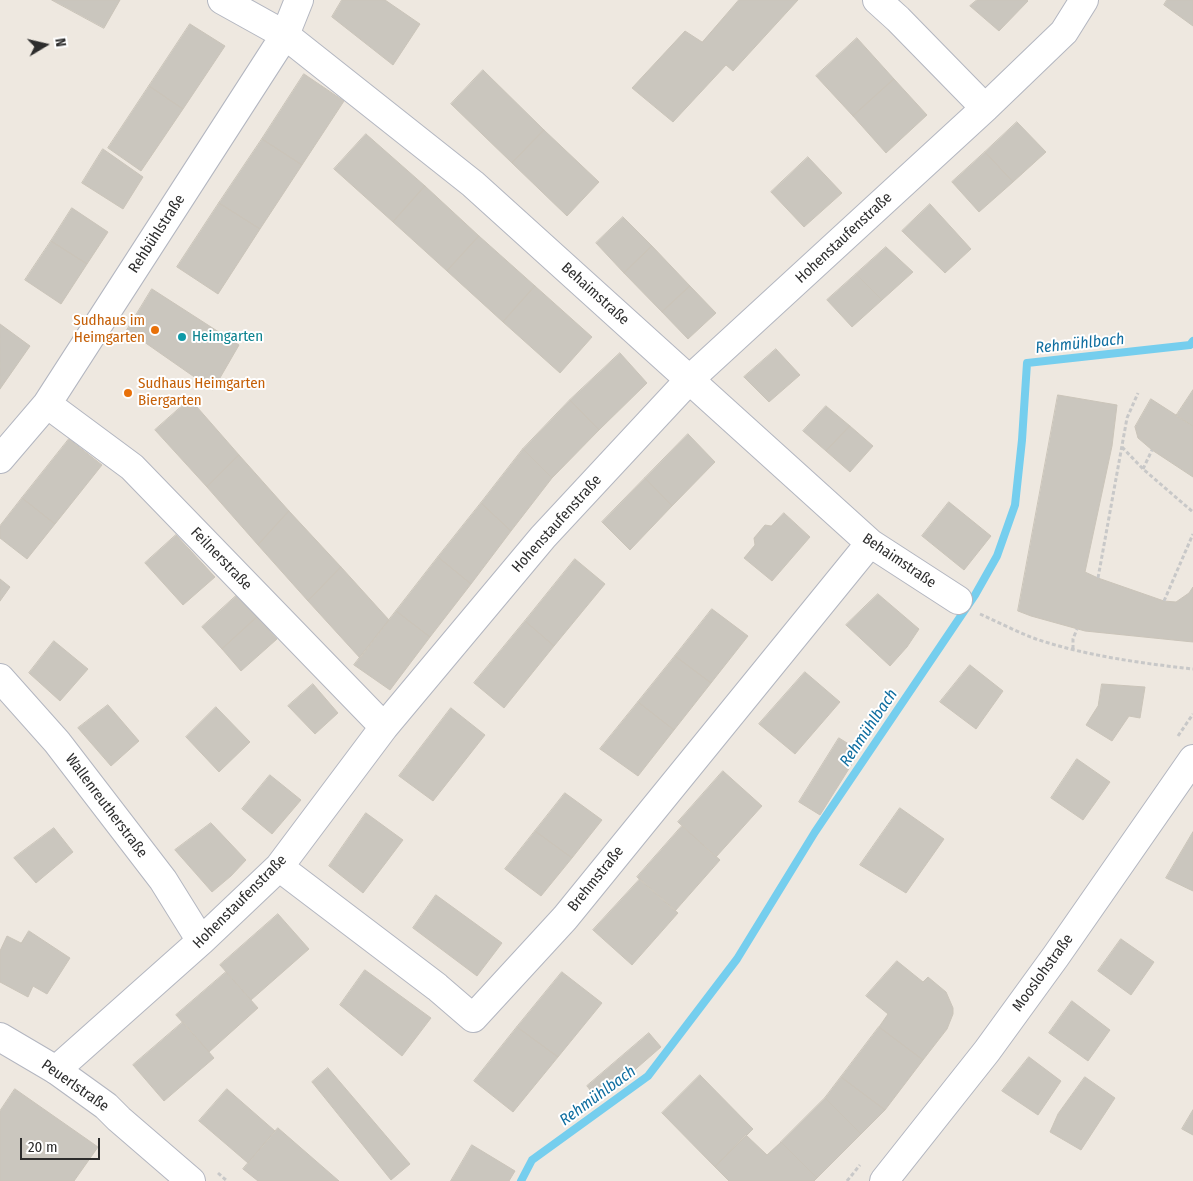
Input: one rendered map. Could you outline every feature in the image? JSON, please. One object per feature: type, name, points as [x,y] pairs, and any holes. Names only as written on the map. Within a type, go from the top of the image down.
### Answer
[{"type":"street","name":"Behaimstraße","points":[[222,0],[286,35],[473,184],[870,543],[958,600]]},
{"type":"street","name":"Rehbühlstraße","points":[[0,458],[47,404],[286,35],[299,0]]},
{"type":"street","points":[[877,0],[985,108]]},
{"type":"street","name":"Hohenstaufenstraße","points":[[56,1070],[201,941],[279,867],[384,726],[543,536],[690,379],[985,108],[1064,32],[1084,0]]},
{"type":"street","name":"Feilnerstraße","points":[[47,404],[132,467],[384,726]]},
{"type":"street","name":"Brehmstraße","points":[[279,867],[437,986],[473,1018],[565,918],[870,543]]},
{"type":"street","name":"Wallenreutherstraße","points":[[0,678],[57,742],[139,849],[162,880],[201,941]]},
{"type":"street","name":"Mooslohstraße","points":[[884,1181],[992,1043],[1056,956],[1193,759]]},
{"type":"street","name":"Peuerlstraße","points":[[0,1037],[56,1070],[106,1106],[191,1181]]},
{"type":"path","points":[[1098,578],[1127,418],[1138,393]]},
{"type":"path","points":[[1121,446],[1143,469],[1193,512]]},
{"type":"path","points":[[1143,469],[1152,450]]},
{"type":"path","points":[[1164,601],[1193,534]]},
{"type":"path","points":[[982,615],[1035,639],[1073,649],[1116,660],[1193,669]]},
{"type":"path","points":[[1073,649],[1073,639],[1077,629]]},
{"type":"building","points":[[52,0],[120,0],[104,28]]},
{"type":"building","points":[[342,0],[385,0],[420,24],[393,65],[332,17]]},
{"type":"building","points":[[739,0],[798,0],[733,71],[726,65],[673,122],[632,88],[685,31],[702,42]]},
{"type":"building","points":[[977,0],[1028,1],[999,31],[970,6]]},
{"type":"building","points":[[1167,0],[1193,0],[1193,26],[1164,5]]},
{"type":"building","points":[[190,24],[225,46],[183,109],[149,86]]},
{"type":"building","points":[[857,38],[894,79],[853,116],[816,76]]},
{"type":"building","points":[[483,70],[544,130],[512,163],[451,104]]},
{"type":"building","points":[[304,74],[344,101],[302,165],[262,139]]},
{"type":"building","points":[[894,79],[927,115],[886,153],[853,116]]},
{"type":"building","points":[[149,86],[183,109],[141,171],[108,148]]},
{"type":"building","points":[[1017,122],[1046,152],[1013,182],[985,152]]},
{"type":"building","points":[[544,130],[599,182],[567,216],[512,163]]},
{"type":"building","points":[[366,134],[425,186],[393,222],[334,169]]},
{"type":"building","points":[[262,139],[302,165],[260,229],[219,203]]},
{"type":"building","points":[[103,149],[143,177],[123,209],[82,183]]},
{"type":"building","points":[[985,152],[1013,182],[979,212],[952,182]]},
{"type":"building","points":[[808,157],[842,193],[804,227],[771,192]]},
{"type":"building","points":[[425,186],[479,236],[447,271],[393,222]]},
{"type":"building","points":[[219,203],[260,229],[218,294],[177,267]]},
{"type":"building","points":[[930,204],[971,249],[945,273],[902,231]]},
{"type":"building","points":[[72,208],[108,232],[87,264],[51,241]]},
{"type":"building","points":[[623,217],[652,246],[624,273],[596,243]]},
{"type":"building","points":[[479,236],[535,286],[503,322],[447,271]]},
{"type":"building","points":[[51,241],[87,264],[61,304],[25,280]]},
{"type":"building","points":[[652,246],[690,286],[662,312],[624,273]]},
{"type":"building","points":[[886,247],[913,272],[882,300],[856,274]]},
{"type":"building","points":[[856,274],[882,300],[852,327],[827,300]]},
{"type":"building","points":[[535,286],[592,337],[560,373],[503,322]]},
{"type":"building","points":[[690,286],[716,313],[688,339],[662,312]]},
{"type":"building","name":"Heimgarten","points":[[152,289],[239,345],[213,390],[127,330]]},
{"type":"building","points":[[0,324],[30,346],[0,389]]},
{"type":"building","points":[[776,349],[800,375],[769,402],[744,377]]},
{"type":"building","points":[[620,353],[647,383],[599,430],[570,400]]},
{"type":"building","points":[[1193,390],[1193,426],[1176,416]]},
{"type":"building","points":[[1058,395],[1117,405],[1112,446],[1085,572],[1164,601],[1176,602],[1189,593],[1193,587],[1193,642],[1085,631],[1018,611]]},
{"type":"building","points":[[190,399],[239,455],[207,487],[155,430]]},
{"type":"building","points":[[1151,399],[1193,426],[1193,477],[1152,450],[1138,438],[1135,427]]},
{"type":"building","points":[[570,400],[599,430],[552,478],[523,449]]},
{"type":"building","points":[[826,406],[850,426],[826,451],[803,431]]},
{"type":"building","points":[[850,426],[873,446],[850,472],[826,451]]},
{"type":"building","points":[[688,434],[715,462],[672,506],[645,478]]},
{"type":"building","points":[[69,439],[102,465],[55,524],[22,498]]},
{"type":"building","points":[[523,449],[552,478],[511,531],[481,503]]},
{"type":"building","points":[[239,455],[289,511],[258,545],[207,487]]},
{"type":"building","points":[[645,478],[672,506],[630,550],[602,522]]},
{"type":"building","points":[[22,498],[55,524],[27,559],[0,538],[0,526]]},
{"type":"building","points":[[949,502],[991,536],[964,570],[922,536]]},
{"type":"building","points":[[481,503],[511,531],[471,584],[438,557]]},
{"type":"building","points":[[289,511],[341,567],[308,601],[258,545]]},
{"type":"building","points":[[784,513],[810,537],[772,581],[744,558],[755,545],[754,538],[765,525],[771,526]]},
{"type":"building","points":[[176,535],[215,577],[183,605],[145,563]]},
{"type":"building","points":[[438,557],[471,584],[430,637],[396,611]]},
{"type":"building","points":[[575,559],[605,584],[554,646],[525,621]]},
{"type":"building","points":[[341,567],[389,620],[360,658],[308,601]]},
{"type":"building","points":[[0,579],[10,587],[0,601]]},
{"type":"building","points":[[878,594],[919,629],[907,647],[890,666],[846,625]]},
{"type":"building","points":[[237,595],[257,617],[222,649],[202,627]]},
{"type":"building","points":[[712,609],[748,636],[711,683],[675,656]]},
{"type":"building","points":[[396,611],[430,637],[390,690],[354,665]]},
{"type":"building","points":[[257,617],[277,639],[241,671],[222,649]]},
{"type":"building","points":[[525,621],[554,646],[504,708],[474,683]]},
{"type":"building","points":[[54,641],[88,669],[60,701],[29,673]]},
{"type":"building","points":[[675,656],[711,683],[674,730],[638,702]]},
{"type":"building","points":[[970,665],[1003,691],[976,729],[940,702]]},
{"type":"building","points":[[805,672],[840,702],[795,754],[759,724]]},
{"type":"building","points":[[313,684],[338,713],[315,734],[288,706]]},
{"type":"building","points":[[1102,684],[1145,687],[1140,718],[1129,716],[1112,741],[1086,725],[1098,706]]},
{"type":"building","points":[[638,702],[674,730],[638,776],[600,749]]},
{"type":"building","points":[[108,705],[139,741],[111,766],[78,728]]},
{"type":"building","points":[[216,707],[250,742],[219,772],[186,737]]},
{"type":"building","points":[[451,708],[485,735],[433,801],[399,776]]},
{"type":"building","points":[[839,738],[860,751],[820,815],[799,802]]},
{"type":"building","points":[[1077,759],[1110,782],[1083,820],[1051,798]]},
{"type":"building","points":[[723,771],[762,806],[716,857],[678,822]]},
{"type":"building","points":[[270,775],[301,800],[272,834],[242,809]]},
{"type":"building","points":[[565,793],[602,820],[572,858],[535,831]]},
{"type":"building","points":[[900,808],[944,839],[906,893],[860,865]]},
{"type":"building","points":[[366,813],[403,840],[363,893],[329,866]]},
{"type":"building","points":[[211,823],[246,860],[212,892],[175,850]]},
{"type":"building","points":[[682,826],[720,860],[675,911],[637,877]]},
{"type":"building","points":[[54,828],[73,852],[36,883],[14,858]]},
{"type":"building","points":[[535,831],[572,858],[541,896],[505,869]]},
{"type":"building","points":[[1193,832],[1193,891],[1166,878]]},
{"type":"building","points":[[640,879],[678,913],[632,965],[593,930]]},
{"type":"building","points":[[436,895],[502,943],[477,976],[413,928]]},
{"type":"building","points":[[278,914],[309,949],[251,1000],[220,965]]},
{"type":"building","points":[[29,931],[70,958],[47,994],[33,986],[28,997],[0,982],[0,951],[7,936],[21,943]]},
{"type":"building","points":[[1121,939],[1154,962],[1131,995],[1098,971]]},
{"type":"building","points":[[897,961],[923,982],[928,977],[946,992],[953,1008],[953,1014],[947,1029],[923,1060],[879,1027],[888,1014],[866,996]]},
{"type":"building","points":[[365,970],[431,1018],[402,1056],[340,1005]]},
{"type":"building","points":[[226,972],[258,1008],[209,1052],[176,1015]]},
{"type":"building","points":[[562,972],[602,1003],[558,1057],[517,1027]]},
{"type":"building","points":[[1072,1001],[1110,1030],[1088,1061],[1049,1033]]},
{"type":"building","points":[[183,1022],[214,1058],[164,1101],[133,1065]]},
{"type":"building","points":[[517,1027],[558,1057],[513,1112],[474,1081]]},
{"type":"building","points":[[879,1027],[923,1060],[885,1110],[841,1077]]},
{"type":"building","points":[[649,1033],[661,1047],[599,1101],[587,1086]]},
{"type":"building","points":[[1029,1057],[1061,1081],[1038,1115],[1002,1091]]},
{"type":"building","points":[[328,1068],[410,1164],[391,1180],[312,1082]]},
{"type":"building","points":[[700,1075],[753,1129],[715,1167],[662,1113]]},
{"type":"building","points":[[841,1077],[885,1110],[861,1134],[825,1098]]},
{"type":"building","points":[[1085,1077],[1115,1098],[1081,1150],[1050,1132],[1058,1114]]},
{"type":"building","points":[[15,1089],[98,1147],[74,1181],[0,1181],[0,1111]]},
{"type":"building","points":[[227,1089],[275,1131],[248,1163],[199,1121]]},
{"type":"building","points":[[825,1098],[861,1134],[817,1178],[781,1142]]},
{"type":"building","points":[[1193,1110],[1193,1135],[1182,1129]]},
{"type":"building","points":[[278,1128],[339,1181],[258,1181],[243,1169]]},
{"type":"building","points":[[746,1135],[767,1155],[781,1142],[817,1178],[814,1181],[729,1181],[715,1167]]},
{"type":"building","points":[[472,1145],[515,1171],[509,1181],[451,1181]]},
{"type":"waterway","name":"Rehmühlbach","points":[[521,1181],[532,1160],[648,1076],[737,959],[815,832],[975,595],[997,556],[1015,505],[1022,440],[1027,363],[1190,345],[1193,341]]},
{"type":"place","name":"Sudhaus im Heimgarten","points":[[155,330]]},
{"type":"place","name":"Heimgarten","points":[[182,337]]},
{"type":"place","name":"Sudhaus Heimgarten Biergarten","points":[[128,393]]}]
